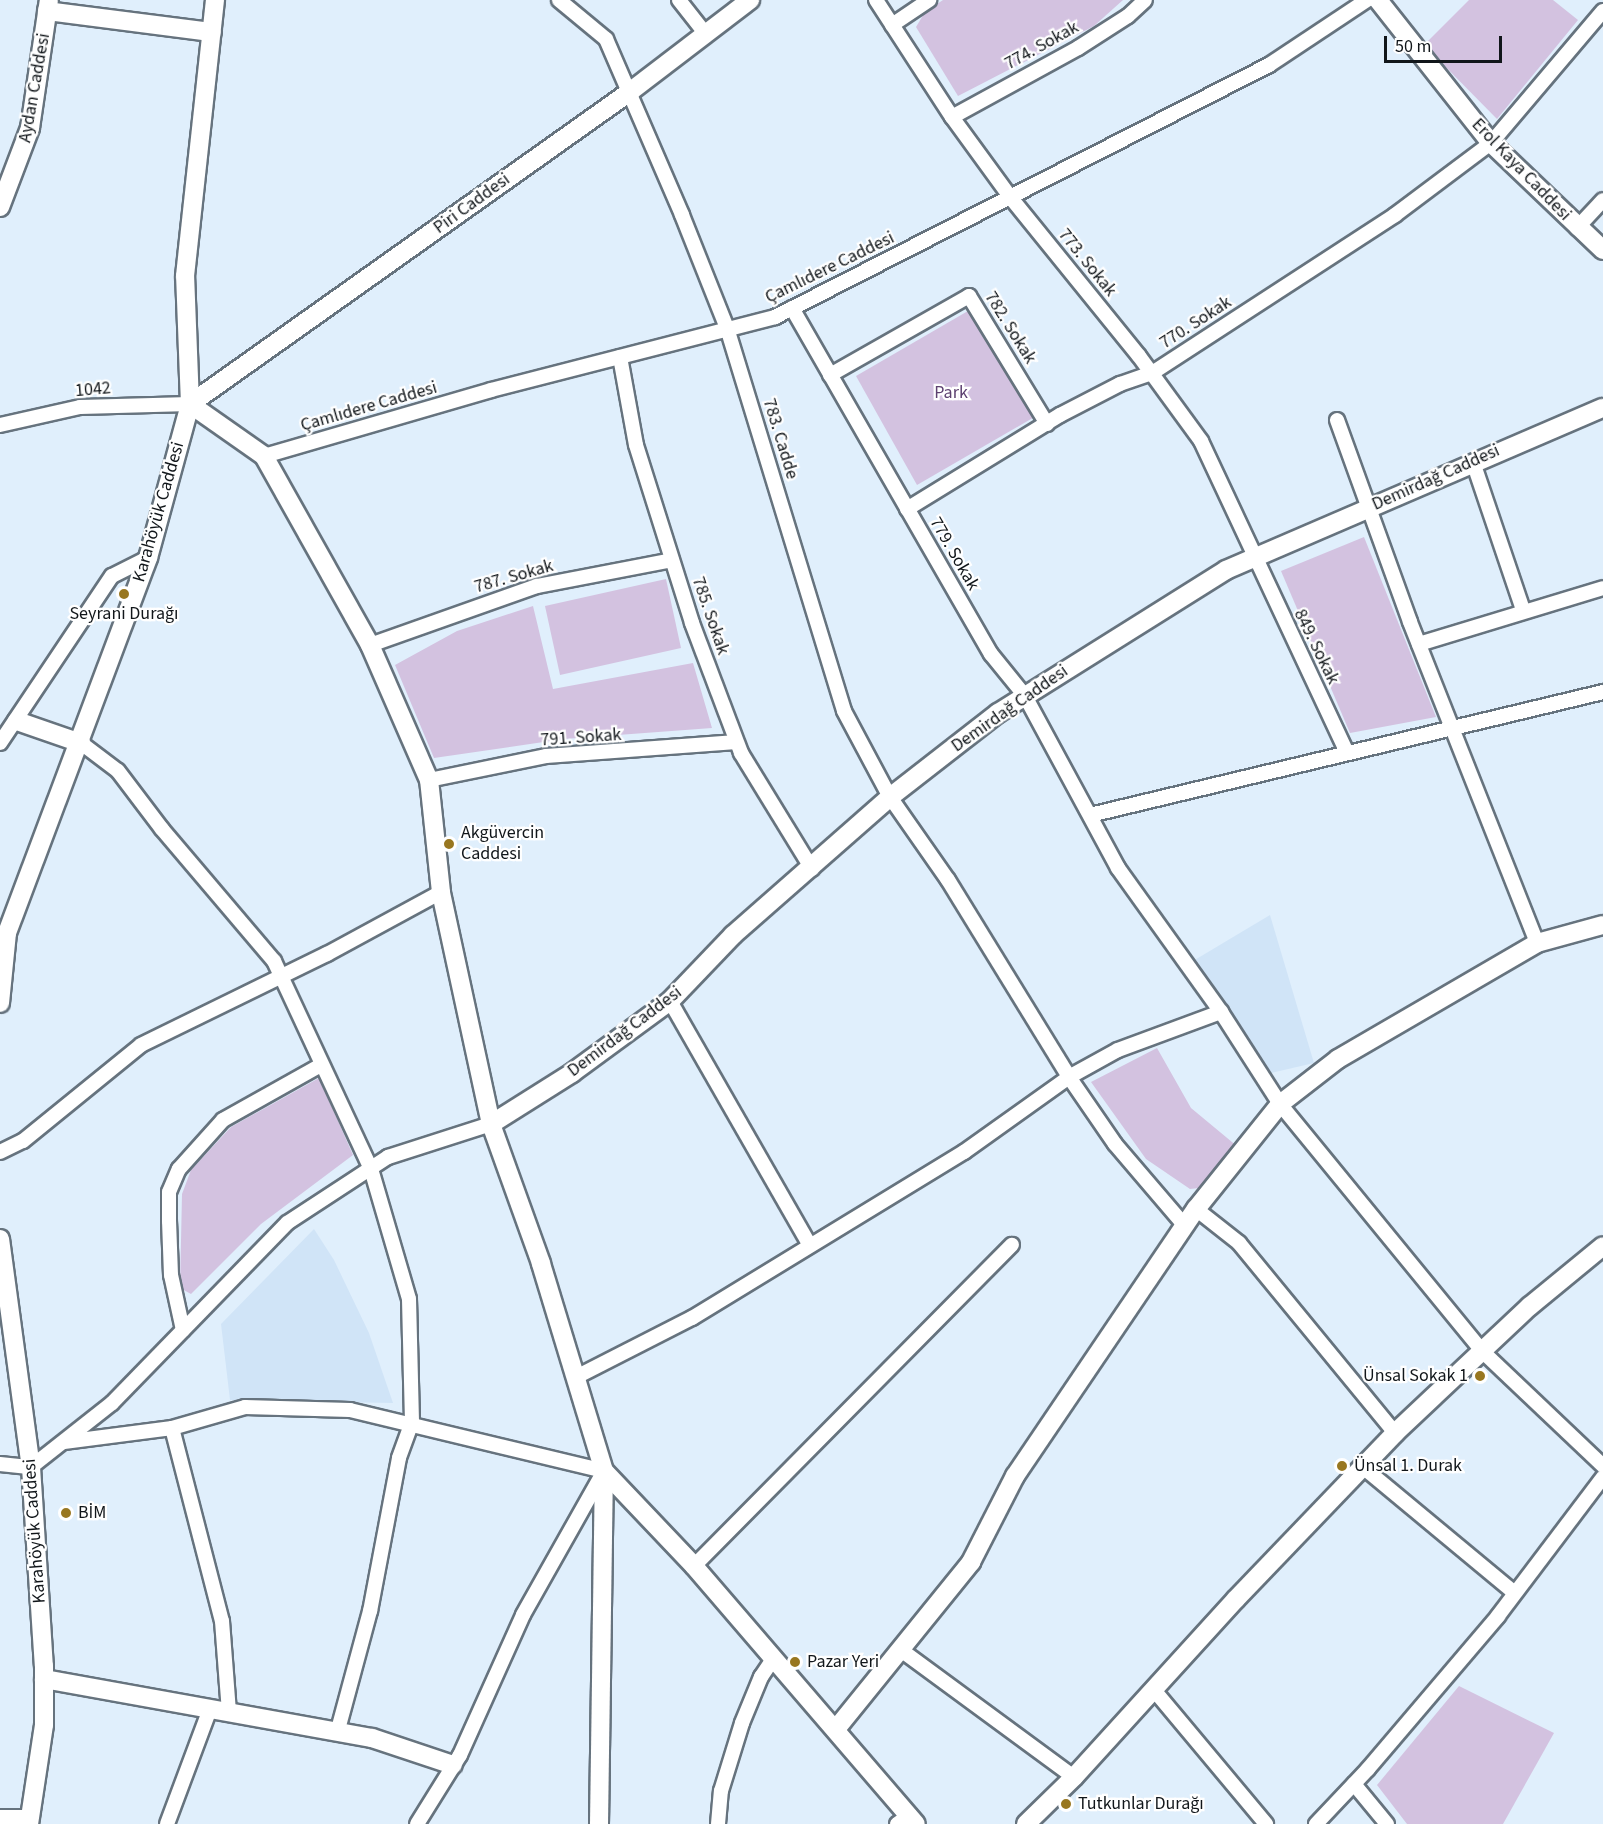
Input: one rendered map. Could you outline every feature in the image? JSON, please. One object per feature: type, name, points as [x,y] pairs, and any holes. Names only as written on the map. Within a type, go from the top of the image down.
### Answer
[{"type":"street","name":"Karahöyük Caddesi","points":[[0,1003],[7,933],[81,743],[148,558],[190,404],[185,276],[215,0]]},
{"type":"street","name":"783. Cadde","points":[[559,0],[606,39],[632,91],[659,168],[727,328],[844,711],[890,797],[948,880],[1070,1077],[1115,1144],[1185,1226]]},
{"type":"street","points":[[679,0],[705,33]]},
{"type":"street","name":"Piri Caddesi","points":[[190,404],[632,91],[750,0]]},
{"type":"street","name":"773. Sokak","points":[[876,0],[952,117],[1011,198],[1152,373],[1201,441],[1254,558]]},
{"type":"street","points":[[892,25],[929,0]]},
{"type":"street","name":"774. Sokak","points":[[952,117],[1078,48],[1128,16],[1145,0]]},
{"type":"street","name":"Çamlıdere Caddesi","points":[[264,456],[620,357],[775,317],[1269,65],[1367,0]]},
{"type":"street","name":"Erol Kaya Caddesi","points":[[1378,0],[1491,143],[1577,228],[1603,250]]},
{"type":"street","points":[[48,6],[212,32]]},
{"type":"street","name":"Aydan Caddesi","points":[[0,207],[30,128],[48,6]]},
{"type":"street","name":"770. Sokak","points":[[907,509],[1047,424],[1120,384],[1152,373],[1395,215],[1491,143],[1603,10]]},
{"type":"street","points":[[1577,228],[1603,200]]},
{"type":"street","name":"782. Sokak","points":[[830,375],[969,296],[1047,424]]},
{"type":"street","name":"779. Sokak","points":[[792,308],[991,654],[1024,696],[1118,868],[1221,1012],[1280,1104],[1482,1351],[1603,1466]]},
{"type":"street","name":"785. Sokak","points":[[620,357],[636,445],[672,560],[736,742],[812,869]]},
{"type":"street","points":[[190,404],[264,456],[370,645],[429,780],[441,892],[491,1124],[541,1263],[604,1471],[599,1824]]},
{"type":"street","name":"1042","points":[[0,425],[80,407],[190,404]]},
{"type":"street","name":"Demirdağ Caddesi","points":[[491,1124],[572,1073],[670,1001],[734,935],[812,869],[890,797],[1024,696],[1226,570],[1603,408]]},
{"type":"street","points":[[1337,420],[1367,508],[1537,944]]},
{"type":"street","points":[[1473,462],[1523,610]]},
{"type":"street","points":[[0,743],[17,721],[112,576],[148,558]]},
{"type":"street","name":"849. Sokak","points":[[1254,558],[1347,752]]},
{"type":"street","name":"787. Sokak","points":[[370,645],[537,586],[672,560]]},
{"type":"street","points":[[1419,644],[1523,610],[1603,588]]},
{"type":"street","points":[[1090,815],[1603,692]]},
{"type":"street","points":[[17,721],[81,743],[118,771],[162,829],[274,961],[370,1169],[409,1299],[412,1422],[399,1458],[370,1611],[337,1733]]},
{"type":"street","name":"791. Sokak","points":[[429,780],[546,756],[736,742]]},
{"type":"street","points":[[0,1152],[22,1141],[141,1045],[327,954],[441,892]]},
{"type":"street","points":[[836,1730],[971,1563],[1015,1476],[1196,1209],[1280,1104],[1338,1059],[1537,944],[1603,925]]},
{"type":"street","points":[[670,1001],[810,1245]]},
{"type":"street","points":[[576,1377],[692,1318],[964,1152],[1070,1077],[1118,1050],[1221,1012]]},
{"type":"street","points":[[183,1330],[171,1275],[169,1221],[170,1192],[179,1169],[224,1120],[321,1065]]},
{"type":"street","points":[[0,1464],[31,1467],[112,1403],[287,1223],[388,1157],[491,1124]]},
{"type":"street","points":[[1196,1209],[1239,1243],[1395,1433]]},
{"type":"street","name":"Karahöyük Caddesi","points":[[0,1239],[31,1467],[44,1679],[44,1725],[30,1820]]},
{"type":"street","points":[[694,1566],[1012,1245]]},
{"type":"street","points":[[1026,1824],[1074,1777],[1395,1433],[1482,1351],[1603,1246]]},
{"type":"street","points":[[64,1442],[172,1428],[245,1407],[350,1410],[412,1422],[604,1471],[694,1566],[774,1658],[836,1730],[908,1821]]},
{"type":"street","points":[[172,1428],[222,1621],[229,1713]]},
{"type":"street","points":[[1363,1467],[1515,1593]]},
{"type":"street","points":[[417,1824],[453,1766],[523,1615],[604,1471]]},
{"type":"street","points":[[1316,1824],[1354,1784],[1515,1593],[1603,1477]]},
{"type":"street","points":[[901,1650],[929,1667],[1074,1777]]},
{"type":"street","points":[[718,1824],[721,1791],[742,1723],[761,1677],[774,1658]]},
{"type":"street","points":[[44,1679],[372,1738],[453,1766]]},
{"type":"street","points":[[1154,1690],[1266,1824]]},
{"type":"street","points":[[168,1824],[210,1709]]},
{"type":"street","points":[[1354,1784],[1387,1824]]},
{"type":"street","points":[[0,1817],[30,1820]]},
{"type":"shaded area","points":[[1270,915],[1314,1063],[1271,1073],[1193,961]]},
{"type":"shaded area","points":[[314,1229],[334,1260],[369,1333],[393,1403],[230,1400],[221,1324]]},
{"type":"green space","points":[[943,0],[1123,0],[1094,26],[958,96],[916,27],[925,12]]},
{"type":"green space","points":[[1469,0],[1553,0],[1578,20],[1497,119],[1424,45]]},
{"type":"green space","name":"Park","points":[[980,304],[1043,412],[917,485],[856,376]]},
{"type":"green space","points":[[1364,537],[1436,717],[1350,733],[1281,571]]},
{"type":"green space","points":[[666,579],[681,648],[560,675],[545,606]]},
{"type":"green space","points":[[533,606],[553,689],[693,663],[712,728],[564,739],[434,758],[395,665],[457,631]]},
{"type":"green space","points":[[1157,1048],[1191,1108],[1238,1147],[1208,1187],[1190,1189],[1146,1159],[1091,1082]]},
{"type":"green space","points":[[319,1078],[353,1155],[261,1224],[191,1294],[180,1288],[182,1194],[191,1170],[231,1127]]},
{"type":"green space","points":[[1459,1686],[1554,1733],[1503,1824],[1407,1824],[1377,1785]]},
{"type":"place","name":"Seyrani Durağı","points":[[124,594]]},
{"type":"place","name":"Akgüvercin Caddesi","points":[[449,844]]},
{"type":"place","name":"Ünsal Sokak 1","points":[[1480,1376]]},
{"type":"place","name":"Ünsal 1. Durak","points":[[1342,1466]]},
{"type":"place","name":"BİM","points":[[66,1513]]},
{"type":"place","name":"Pazar Yeri","points":[[795,1662]]},
{"type":"place","name":"Tutkunlar Durağı","points":[[1066,1804]]}]
